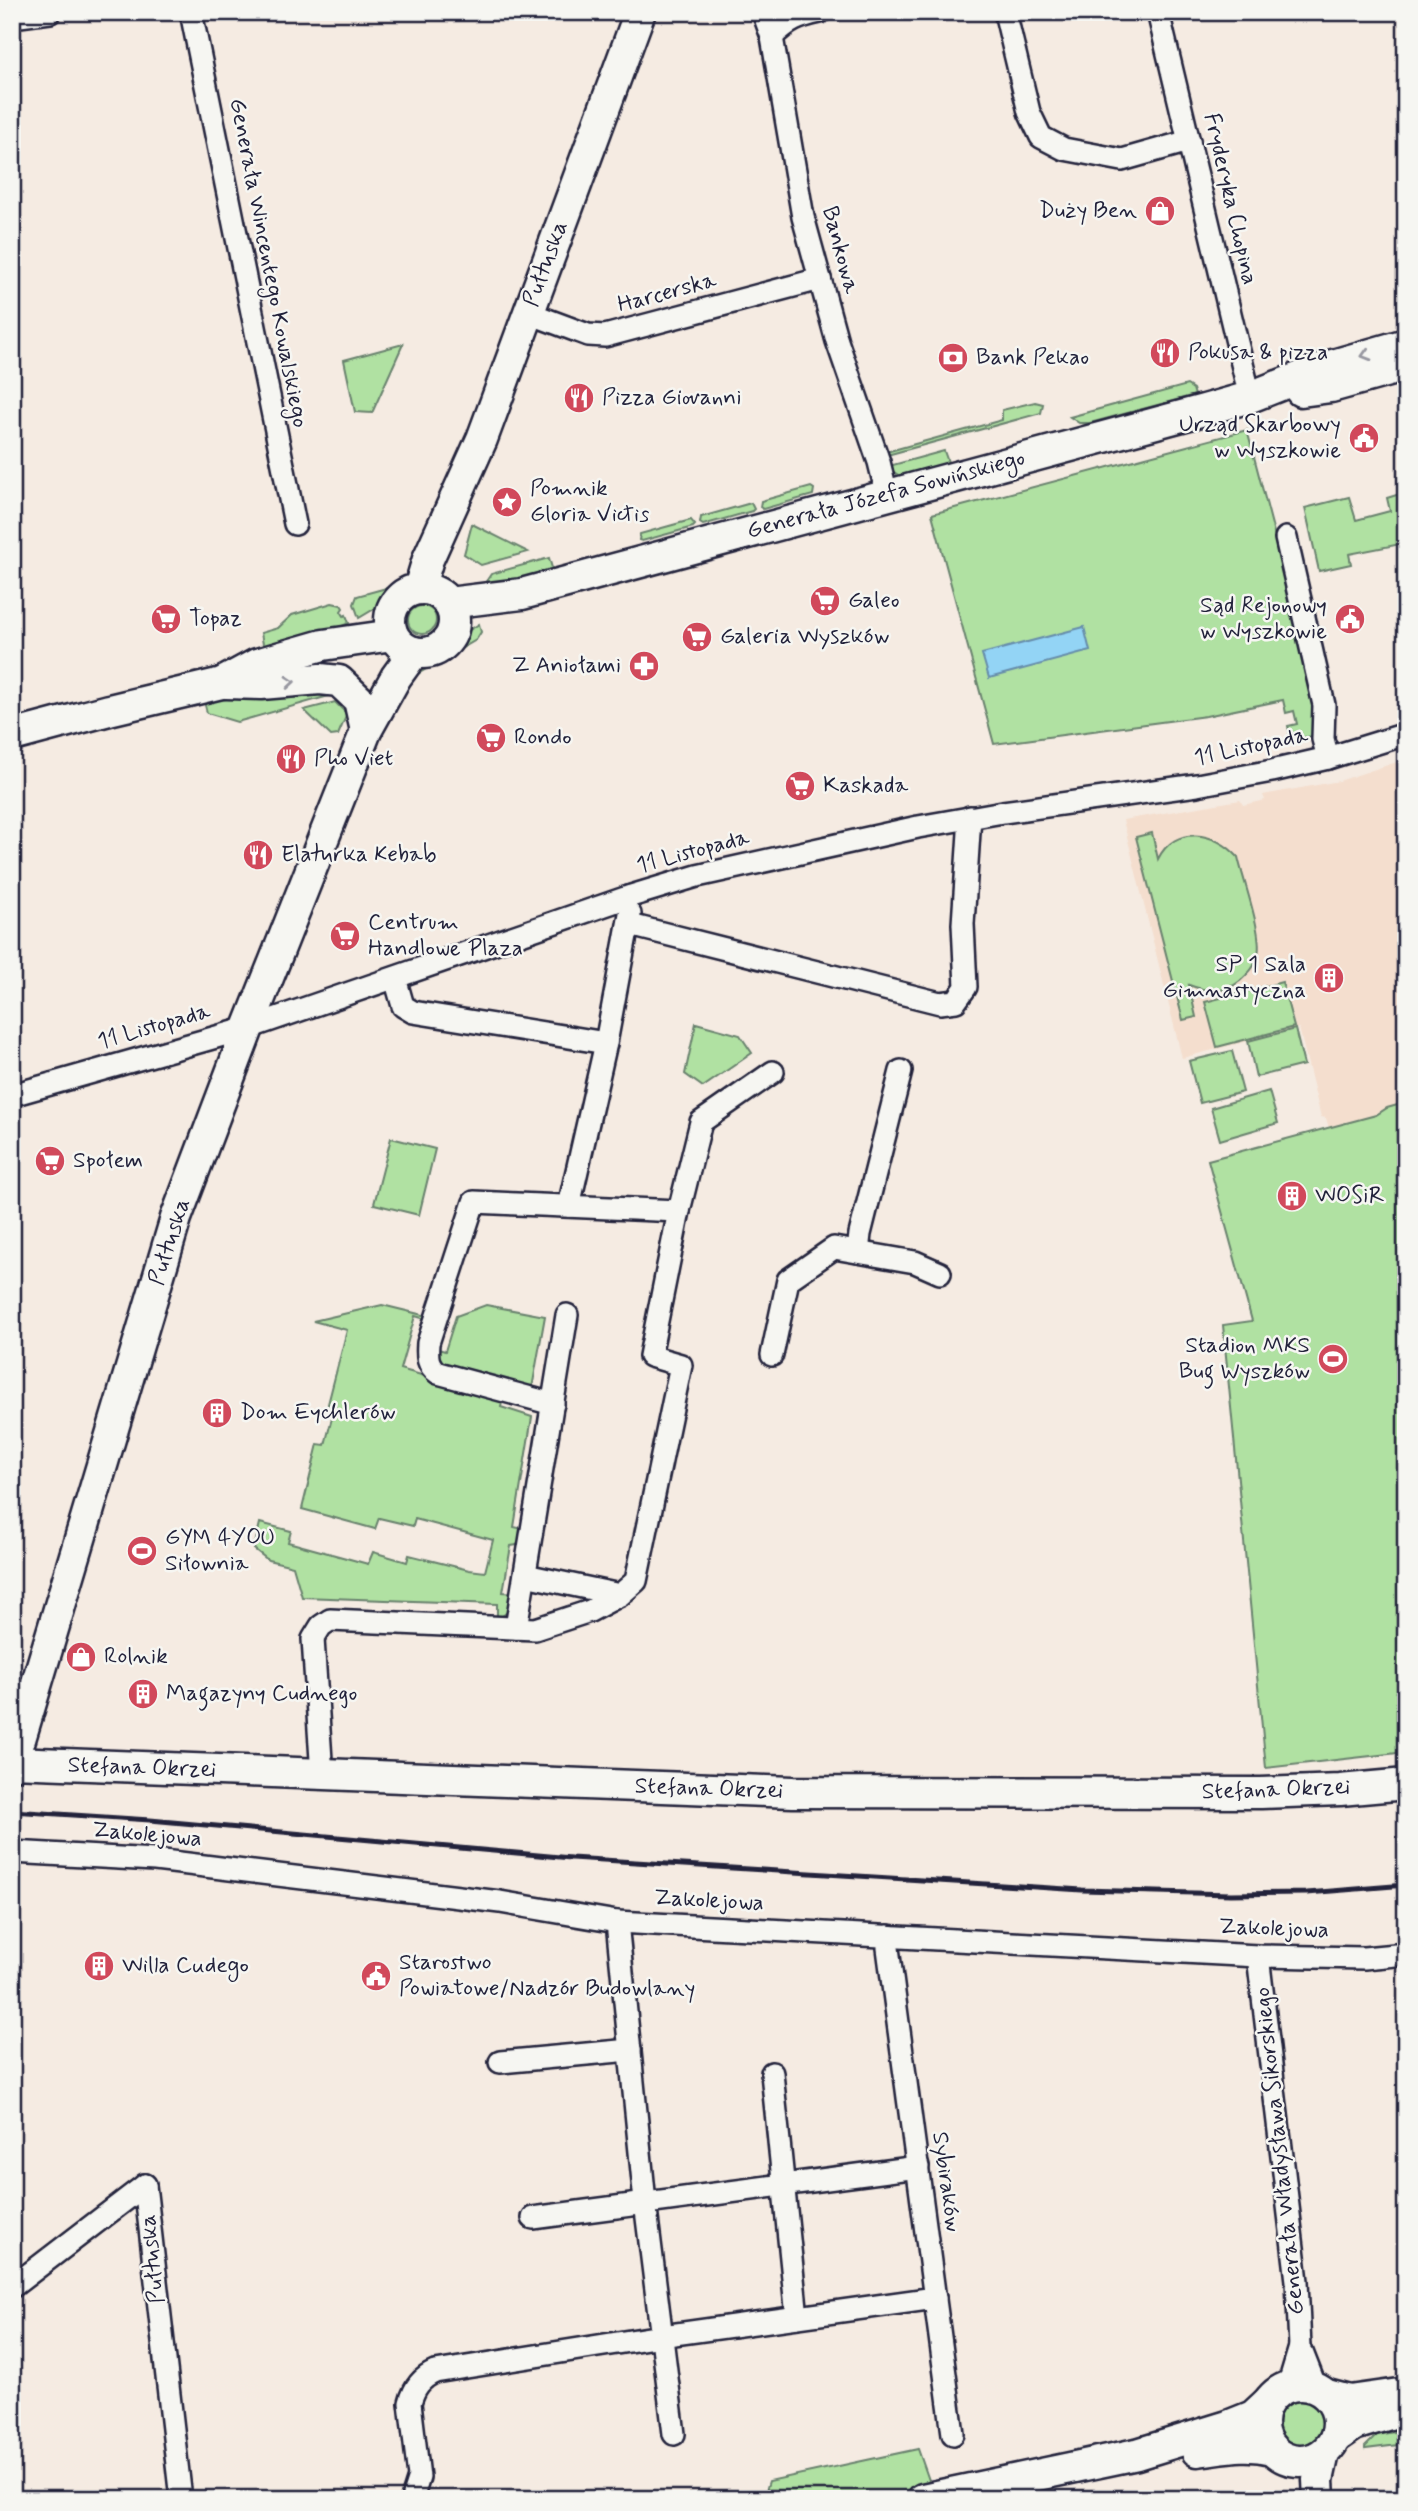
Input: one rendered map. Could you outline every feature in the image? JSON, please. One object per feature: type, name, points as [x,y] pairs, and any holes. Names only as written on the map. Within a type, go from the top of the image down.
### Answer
[{"type":"street","points":[[12,17],[50,12]]},
{"type":"street","name":"Generała Wincentego Kowalskiego","points":[[191,12],[295,524]]},
{"type":"street","name":"Pułtuska","points":[[13,1763],[176,1218],[366,731],[396,677],[401,642],[390,625],[430,603],[449,514],[482,439],[640,12]]},
{"type":"street","name":"Bankowa","points":[[763,12],[772,37],[803,217],[837,341],[879,462],[887,495]]},
{"type":"street","points":[[772,37],[783,26],[797,18],[820,12]]},
{"type":"street","points":[[1005,12],[1029,112],[1041,137],[1064,149],[1122,160],[1189,141]]},
{"type":"street","name":"Fryderyka Chopina","points":[[1158,12],[1250,397]]},
{"type":"street","name":"Harcerska","points":[[529,313],[587,335],[605,336],[820,279]]},
{"type":"street","name":"Generała Józefa Sowińskiego","points":[[12,736],[222,683],[257,664],[323,645],[377,617],[430,603],[502,607],[522,594],[1250,397],[1326,367],[1406,344]]},
{"type":"street","name":"Generała Józefa Sowińskiego","points":[[1250,397],[1331,387],[1406,366]]},
{"type":"street","points":[[1286,538],[1324,705],[1323,739],[1328,758]]},
{"type":"street","name":"Generała Józefa Sowińskiego","points":[[323,645],[401,642],[432,652],[447,642],[430,603]]},
{"type":"street","points":[[222,683],[261,684],[320,679],[339,681],[359,700],[366,731]]},
{"type":"street","name":"11 Listopada","points":[[12,1095],[248,1028],[631,896],[697,876],[761,860],[970,817],[1197,785],[1328,758],[1406,734]]},
{"type":"street","points":[[630,925],[940,1003],[956,1001],[965,987],[963,924],[970,817]]},
{"type":"street","points":[[569,1206],[630,925],[631,896]]},
{"type":"street","points":[[395,978],[403,1006],[413,1012],[606,1043]]},
{"type":"street","points":[[858,1252],[860,1234],[901,1071]]},
{"type":"street","points":[[322,1775],[313,1639],[321,1626],[330,1620],[535,1629],[590,1611],[620,1595],[636,1581],[681,1365],[650,1356],[679,1211],[701,1122],[773,1072]]},
{"type":"street","points":[[553,1404],[438,1373],[431,1368],[427,1356],[428,1343],[474,1202],[679,1211]]},
{"type":"street","points":[[772,1355],[788,1280],[834,1248],[915,1262],[940,1273]]},
{"type":"street","points":[[516,1628],[567,1315]]},
{"type":"street","points":[[525,1575],[620,1595]]},
{"type":"street","name":"Stefana Okrzei","points":[[13,1763],[793,1792],[1261,1793],[1406,1784]]},
{"type":"street","name":"Zakolejowa","points":[[12,1852],[155,1860],[500,1902],[617,1922],[1258,1956],[1364,1958],[1406,1954]]},
{"type":"street","points":[[617,1922],[645,2202],[674,2434]]},
{"type":"street","name":"Sybiraków","points":[[888,1937],[887,1948],[953,2434]]},
{"type":"street","name":"Generała Władysława Sikorskiego","points":[[1258,1956],[1297,2281],[1300,2347],[1291,2377],[1276,2395]]},
{"type":"street","points":[[500,2062],[630,2050]]},
{"type":"street","points":[[772,2073],[797,2317]]},
{"type":"street","points":[[533,2218],[918,2167]]},
{"type":"street","name":"Pułtuska","points":[[12,2287],[145,2185],[181,2499]]},
{"type":"street","points":[[412,2499],[419,2477],[411,2403],[413,2393],[426,2376],[435,2372],[661,2336],[935,2298]]},
{"type":"street","name":"Generała Władysława Sikorskiego","points":[[1300,2347],[1322,2392]]},
{"type":"street","points":[[923,2499],[1137,2454],[1236,2423],[1252,2416],[1276,2395],[1296,2385],[1350,2401],[1406,2393]]},
{"type":"street","points":[[1319,2499],[1318,2480],[1338,2427],[1334,2405],[1322,2392]]},
{"type":"street","points":[[1276,2395],[1262,2427],[1265,2439],[1292,2471],[1300,2499]]},
{"type":"street","points":[[1137,2454],[1175,2453],[1232,2445],[1258,2446],[1303,2461],[1330,2446],[1354,2425],[1406,2409]]},
{"type":"shaded area","points":[[1406,759],[1406,1106],[1401,1104],[1387,1108],[1376,1115],[1329,1128],[1326,1118],[1321,1117],[1299,1028],[1182,1058],[1123,820],[1240,800],[1243,805],[1265,800],[1263,795],[1339,781]]},
{"type":"green space","points":[[403,344],[372,413],[355,412],[344,360]]},
{"type":"green space","points":[[1187,385],[1193,389],[1195,395],[1090,423],[1079,423],[1070,417]]},
{"type":"green space","points":[[1035,402],[1043,404],[1041,413],[887,455],[886,452],[1002,420],[1002,410]]},
{"type":"green space","points":[[1247,430],[1309,666],[1318,735],[1291,740],[1288,726],[1297,724],[1294,711],[1286,713],[1283,700],[1206,716],[994,744],[932,514]]},
{"type":"green space","points":[[944,451],[948,462],[917,477],[902,477],[889,466]]},
{"type":"green space","points":[[811,487],[814,489],[813,495],[763,509],[760,507],[761,501]]},
{"type":"green space","points":[[1406,492],[1406,543],[1349,554],[1351,564],[1319,571],[1305,508],[1349,497],[1356,520],[1390,511],[1387,498]]},
{"type":"green space","points":[[751,503],[754,509],[752,511],[703,525],[700,523],[701,517]]},
{"type":"green space","points":[[691,520],[695,525],[693,527],[639,540],[640,534]]},
{"type":"green space","points":[[472,524],[528,552],[481,565],[464,554]]},
{"type":"green space","points":[[549,558],[552,568],[524,582],[487,592],[485,583],[491,574]]},
{"type":"green space","points":[[390,587],[379,606],[359,618],[354,604],[357,596]]},
{"type":"green space","points":[[332,603],[341,605],[341,611],[349,623],[328,632],[264,650],[261,633],[278,628],[292,615]]},
{"type":"green space","points":[[422,606],[432,610],[436,620],[432,630],[422,634],[412,630],[408,620],[412,610]]},
{"type":"green space","points":[[479,624],[481,632],[476,640],[416,675],[403,676],[418,664],[434,662],[450,653],[465,633]]},
{"type":"green space","points":[[319,689],[336,694],[237,722],[207,713],[204,701]]},
{"type":"green space","points":[[335,702],[347,714],[338,735],[331,736],[304,710]]},
{"type":"green space","points":[[1152,833],[1158,859],[1174,841],[1196,835],[1207,837],[1229,848],[1238,857],[1258,934],[1256,962],[1240,981],[1222,990],[1189,985],[1196,1017],[1183,1020],[1136,837]]},
{"type":"green space","points":[[1282,982],[1294,1027],[1217,1047],[1205,1002]]},
{"type":"green space","points":[[696,1023],[740,1035],[752,1053],[703,1087],[685,1074]]},
{"type":"green space","points":[[1295,1029],[1304,1065],[1256,1077],[1248,1041]]},
{"type":"green space","points":[[1232,1051],[1243,1092],[1200,1103],[1189,1061]]},
{"type":"green space","points":[[1269,1091],[1278,1123],[1220,1140],[1211,1108]]},
{"type":"green space","points":[[1401,1104],[1406,1106],[1406,1752],[1266,1768],[1223,1325],[1252,1321],[1208,1160],[1376,1115]]},
{"type":"green space","points":[[391,1138],[435,1149],[419,1215],[374,1204]]},
{"type":"green space","points":[[382,1305],[431,1317],[429,1320],[415,1316],[400,1369],[503,1398],[501,1407],[532,1417],[514,1527],[528,1530],[524,1544],[511,1546],[503,1592],[515,1593],[510,1610],[497,1620],[497,1604],[302,1597],[293,1566],[268,1560],[254,1549],[260,1523],[291,1531],[288,1542],[368,1564],[373,1552],[407,1562],[409,1555],[485,1572],[493,1540],[415,1519],[413,1526],[379,1518],[375,1529],[302,1509],[318,1444],[325,1445],[335,1406],[328,1404],[347,1330],[313,1321]]},
{"type":"green space","points":[[486,1305],[545,1316],[531,1394],[440,1368],[435,1348],[445,1351],[456,1316]]},
{"type":"green space","points":[[1300,2399],[1317,2406],[1324,2423],[1317,2440],[1300,2447],[1283,2440],[1276,2423],[1283,2406]]},
{"type":"green space","points":[[1406,2430],[1406,2444],[1365,2449],[1377,2435]]},
{"type":"green space","points":[[918,2449],[931,2486],[877,2499],[754,2499],[764,2497],[769,2481]]},
{"type":"water","points":[[1084,627],[1090,651],[989,678],[982,654]]},
{"type":"railway","points":[[12,1811],[150,1820],[571,1858],[1082,1890],[1307,1893],[1406,1885]]},
{"type":"place","name":"Duży Ben","points":[[1160,211]]},
{"type":"place","name":"Pokusa & pizza","points":[[1165,353]]},
{"type":"place","name":"Bank Pekao","points":[[953,358]]},
{"type":"place","name":"Pizza Giovanni","points":[[579,398]]},
{"type":"place","name":"Urząd Skarbowy w Wyszkowie","points":[[1364,438]]},
{"type":"place","name":"Pomnik Gloria Victis","points":[[507,502]]},
{"type":"place","name":"Galeo","points":[[825,601]]},
{"type":"place","name":"Topaz","points":[[166,619]]},
{"type":"place","name":"Sąd Rejonowy w Wyszkowie","points":[[1350,619]]},
{"type":"place","name":"Galeria Wyszków","points":[[697,637]]},
{"type":"place","name":"Z Aniołami","points":[[644,666]]},
{"type":"place","name":"Rondo","points":[[491,738]]},
{"type":"place","name":"Pho Viet","points":[[291,759]]},
{"type":"place","name":"Kaskada","points":[[800,786]]},
{"type":"place","name":"Elaturka Kebab","points":[[258,855]]},
{"type":"place","name":"Centrum Handlowe Plaza","points":[[345,936]]},
{"type":"place","name":"SP 1 Sala Gimnastyczna","points":[[1329,978]]},
{"type":"place","name":"Społem","points":[[50,1161]]},
{"type":"place","name":"WOSiR","points":[[1292,1196]]},
{"type":"place","name":"Stadion MKS Bug Wyszków","points":[[1333,1359]]},
{"type":"place","name":"Dom Eychlerów","points":[[217,1413]]},
{"type":"place","name":"GYM 4YOU Siłownia","points":[[142,1551]]},
{"type":"place","name":"Rolnik","points":[[81,1657]]},
{"type":"place","name":"Magazyny Cudnego","points":[[143,1694]]},
{"type":"place","name":"Willa Cudego","points":[[99,1966]]},
{"type":"place","name":"Starostwo Powiatowe/Nadzór Budowlany","points":[[376,1976]]}]
